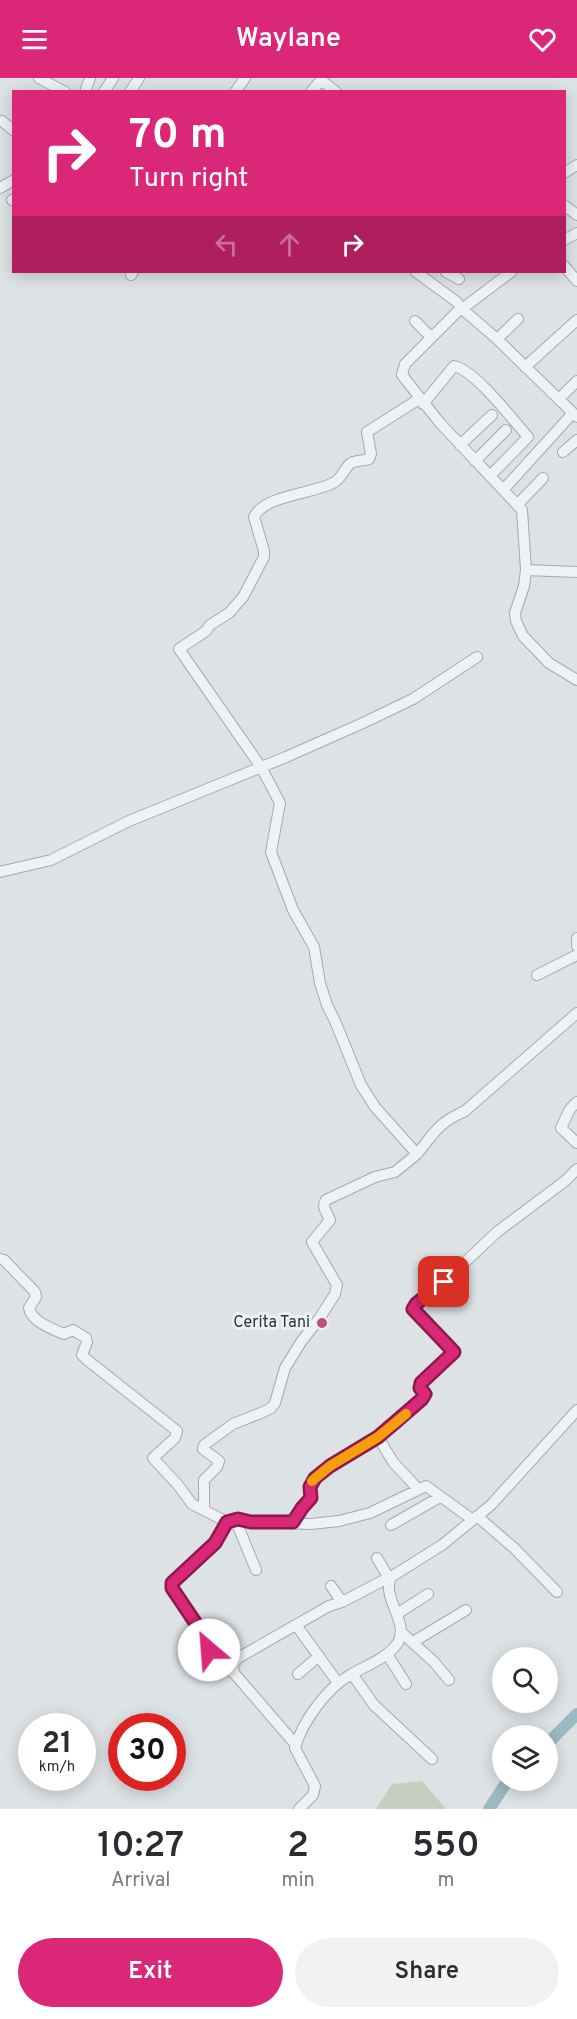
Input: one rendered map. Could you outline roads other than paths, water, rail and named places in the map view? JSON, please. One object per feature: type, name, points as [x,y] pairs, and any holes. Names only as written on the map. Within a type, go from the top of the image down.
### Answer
[{"type":"street","points":[[39,78],[48,88]]},
{"type":"street","points":[[313,90],[321,80],[334,90]]},
{"type":"street","points":[[2,120],[12,129]]},
{"type":"street","points":[[566,268],[577,281]]},
{"type":"street","points":[[423,273],[450,295],[575,415],[504,489]]},
{"type":"street","points":[[448,273],[459,279]]},
{"type":"street","points":[[494,276],[405,364],[402,370],[404,379],[421,401],[475,461],[518,504],[524,517],[526,570],[524,586],[515,613],[520,631],[549,663],[577,680]]},
{"type":"street","points":[[497,339],[518,319]]},
{"type":"street","points":[[525,367],[577,320]]},
{"type":"street","points":[[415,321],[432,337]]},
{"type":"street","points":[[417,1154],[375,1107],[361,1084],[327,1005],[320,983],[314,948],[293,910],[272,856],[272,839],[281,805],[261,767],[179,649],[206,632],[210,625],[229,613],[243,597],[264,556],[254,517],[256,513],[279,498],[321,489],[336,482],[350,464],[369,459],[372,454],[367,432],[421,401],[453,366],[463,370],[485,389],[528,437],[490,476]]},
{"type":"street","points":[[559,399],[577,381]]},
{"type":"street","points":[[460,445],[492,415]]},
{"type":"street","points":[[475,461],[506,430]]},
{"type":"street","points":[[563,452],[577,440]]},
{"type":"street","points":[[518,504],[543,478]]},
{"type":"street","points":[[526,570],[577,572]]},
{"type":"street","points":[[0,872],[51,860],[129,821],[261,767],[413,699],[477,657]]},
{"type":"street","points":[[577,938],[577,946]]},
{"type":"street","points":[[537,975],[577,955]]},
{"type":"street","points":[[204,1510],[204,1480],[217,1467],[219,1461],[203,1449],[204,1445],[232,1424],[271,1408],[279,1392],[285,1368],[301,1341],[335,1294],[337,1286],[312,1242],[330,1220],[323,1207],[326,1200],[375,1177],[395,1172],[417,1154],[434,1130],[465,1111],[577,1013]]},
{"type":"street","points":[[577,1102],[570,1109],[561,1128],[577,1143]]},
{"type":"street","points":[[293,1522],[311,1498],[310,1487],[315,1478],[330,1466],[378,1437],[422,1399],[425,1394],[420,1388],[421,1383],[454,1352],[414,1311],[414,1306],[444,1282],[497,1232],[565,1181],[577,1169]]},
{"type":"street","points":[[0,1259],[4,1260],[35,1292],[36,1297],[29,1308],[30,1312],[44,1325],[64,1335],[73,1330],[86,1338],[87,1342],[82,1355],[174,1428],[177,1435],[175,1438],[153,1458],[178,1485],[189,1501],[204,1510],[231,1520],[251,1522],[328,1522],[360,1516],[397,1501],[423,1486],[429,1487],[514,1548],[557,1592]]},
{"type":"street","points":[[234,1673],[233,1665],[238,1658],[329,1606],[389,1579],[442,1545],[503,1493],[577,1410]]},
{"type":"street","points":[[378,1437],[393,1462],[418,1489]]},
{"type":"street","points":[[391,1525],[440,1497]]},
{"type":"street","points":[[231,1520],[256,1570]]},
{"type":"street","points":[[231,1520],[215,1543],[171,1584],[207,1640],[212,1656],[221,1666],[234,1673],[296,1745],[298,1756],[315,1786],[312,1805],[299,1809]]},
{"type":"street","points":[[296,1745],[318,1705],[338,1683],[387,1654],[397,1644],[401,1632],[389,1579],[376,1558]]},
{"type":"street","points":[[332,1586],[342,1602]]},
{"type":"street","points":[[397,1614],[428,1594]]},
{"type":"street","points":[[413,1642],[466,1610]]},
{"type":"street","points":[[296,1625],[338,1683]]},
{"type":"street","points":[[401,1632],[449,1680]]},
{"type":"street","points":[[387,1654],[406,1684]]},
{"type":"street","points":[[298,1674],[319,1656]]},
{"type":"street","points":[[352,1674],[374,1705],[432,1759]]},
{"type":"waterway","points":[[558,1733],[577,1714]]},
{"type":"waterway","points":[[489,1809],[501,1791]]},
{"type":"place","name":"Cerita Tani","points":[[322,1323]]}]
